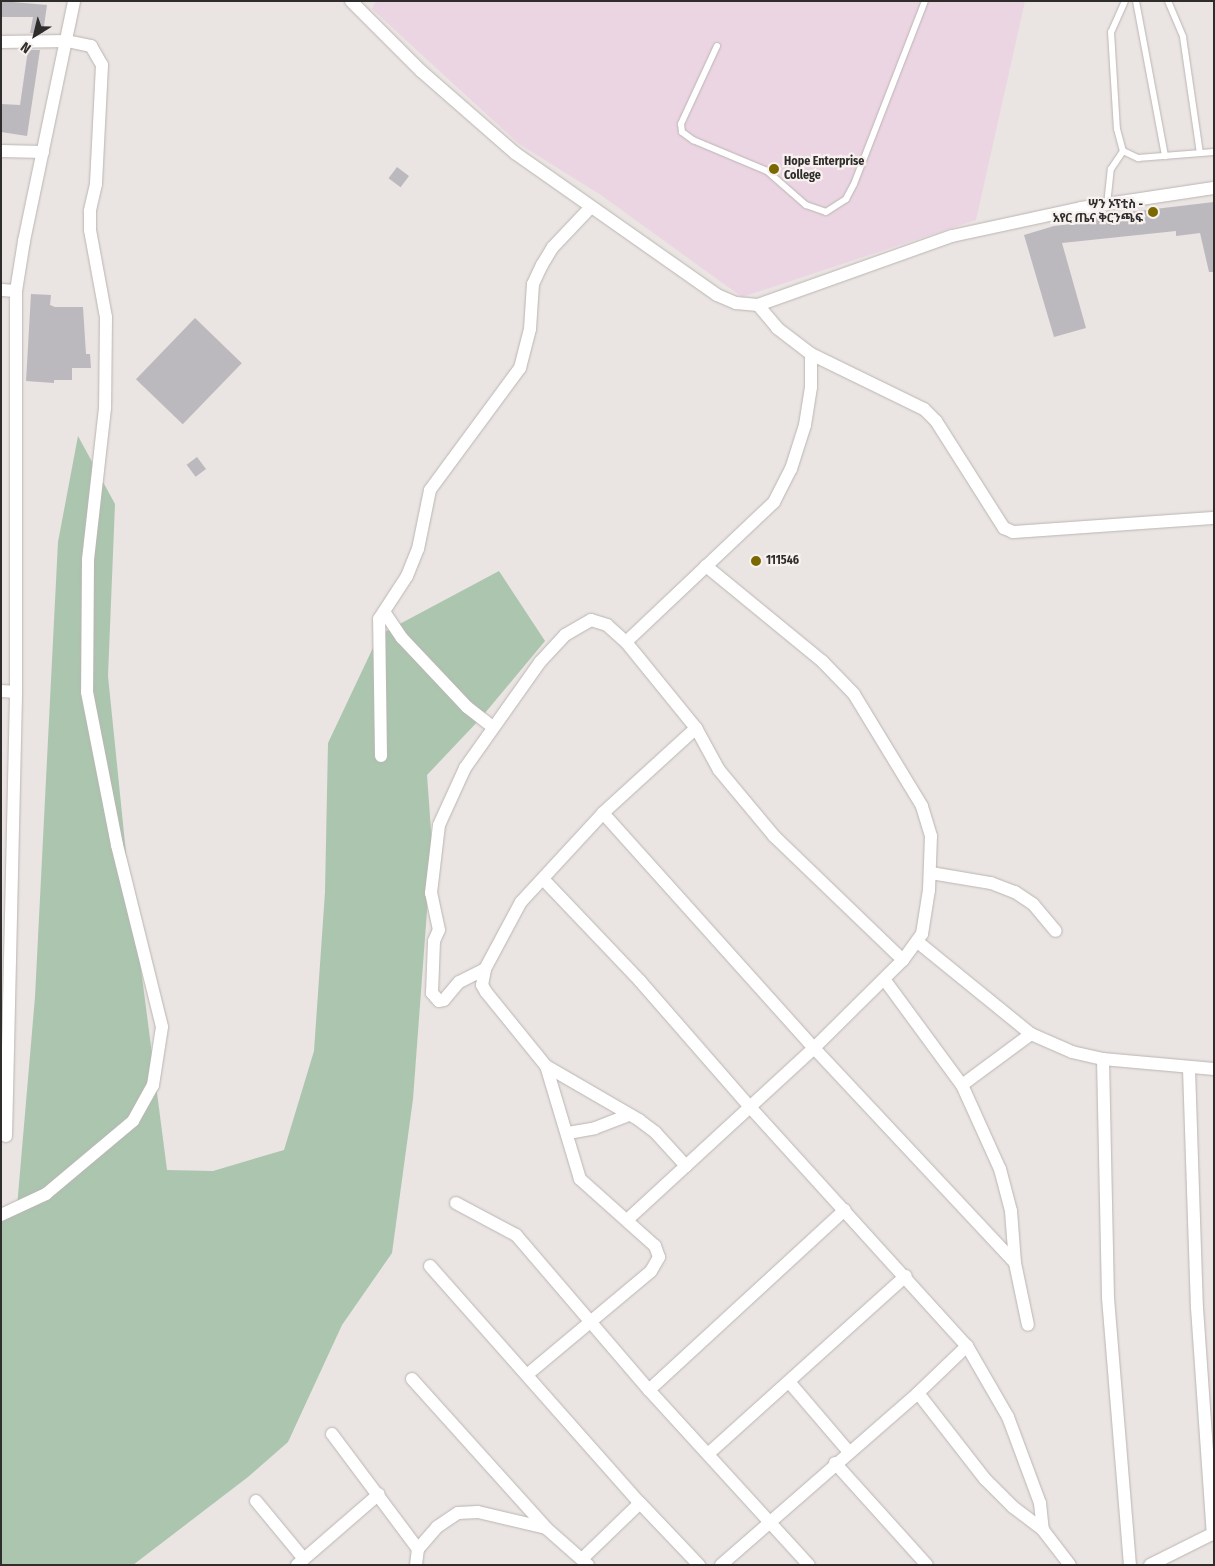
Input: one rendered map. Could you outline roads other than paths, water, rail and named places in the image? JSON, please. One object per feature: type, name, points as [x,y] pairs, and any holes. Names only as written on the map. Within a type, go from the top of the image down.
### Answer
[{"type":"street","points":[[6,1136],[5,997],[16,692],[8,402],[16,291],[42,152],[68,41],[74,1]]},
{"type":"street","points":[[351,1],[421,71],[515,153],[717,295],[736,303],[758,305],[952,236],[1107,205],[1214,188]]},
{"type":"street","points":[[1,42],[68,41],[90,46],[102,65],[96,184],[90,211],[90,230],[106,317],[105,399],[88,560],[87,692],[117,845],[162,1027],[153,1084],[133,1121],[46,1194],[1,1215]]},
{"type":"street","points":[[1,151],[42,152]]},
{"type":"street","points":[[381,756],[377,625],[418,549],[430,490],[520,368],[530,329],[533,284],[542,265],[553,247],[591,207]]},
{"type":"street","points":[[1,290],[16,291]]},
{"type":"street","points":[[758,305],[777,328],[811,354],[924,410],[936,421],[1004,528],[1013,532],[1214,518]]},
{"type":"street","points":[[626,642],[762,516],[781,489],[805,424],[811,387],[811,354]]},
{"type":"street","points":[[627,1220],[814,1048],[919,943],[931,873],[931,836],[922,806],[854,694],[822,661],[706,566]]},
{"type":"street","points":[[385,613],[402,638],[467,707],[493,727]]},
{"type":"street","points":[[485,969],[459,982],[444,1000],[439,1001],[432,993],[434,941],[439,930],[431,893],[439,826],[465,768],[540,662],[565,635],[582,622],[599,620],[626,642],[696,728],[719,770],[758,818],[903,960]]},
{"type":"street","points":[[1,691],[16,692]]},
{"type":"street","points":[[528,1374],[590,1323],[657,1263],[659,1257],[655,1246],[580,1179],[568,1133],[546,1066],[486,992],[482,985],[485,969],[521,902],[602,813],[696,728]]},
{"type":"street","points":[[602,813],[814,1048],[1015,1263]]},
{"type":"street","points":[[931,873],[991,884],[1015,892],[1032,904],[1056,931]]},
{"type":"street","points":[[543,879],[640,981],[750,1107],[906,1276],[967,1346],[1008,1417],[1040,1503],[1043,1530]]},
{"type":"street","points":[[919,943],[1031,1034],[1072,1052],[1189,1069],[1214,1070]]},
{"type":"street","points":[[884,979],[962,1085],[1000,1169],[1012,1211],[1015,1263],[1028,1325]]},
{"type":"street","points":[[962,1085],[1031,1034]]},
{"type":"street","points":[[1104,1058],[1108,1298],[1130,1565]]},
{"type":"street","points":[[546,1066],[574,1081],[626,1116],[655,1132],[686,1166]]},
{"type":"street","points":[[1150,1565],[1213,1534],[1197,1308],[1189,1069]]},
{"type":"street","points":[[568,1133],[595,1128],[626,1116]]},
{"type":"street","points":[[456,1203],[516,1235],[649,1390],[809,1565]]},
{"type":"street","points":[[649,1390],[845,1210]]},
{"type":"street","points":[[430,1266],[528,1374],[640,1503],[699,1565]]},
{"type":"street","points":[[708,1454],[790,1383],[906,1276]]},
{"type":"street","points":[[721,1565],[848,1451],[918,1393],[967,1346]]},
{"type":"street","points":[[412,1379],[546,1528],[585,1561],[640,1503]]},
{"type":"street","points":[[790,1383],[848,1451]]},
{"type":"street","points":[[918,1393],[986,1479],[1013,1507],[1043,1530],[1070,1565]]},
{"type":"street","points":[[332,1434],[379,1494],[418,1549]]},
{"type":"street","points":[[835,1463],[927,1565]]},
{"type":"street","points":[[256,1501],[301,1562],[379,1494]]},
{"type":"street","points":[[416,1565],[418,1549],[437,1527],[458,1513],[478,1512],[546,1528]]},
{"type":"lane","points":[[717,46],[682,124],[682,132],[693,140],[767,171],[806,205],[826,212],[846,199],[854,184],[925,1]]},
{"type":"lane","points":[[1107,205],[1111,169],[1123,151],[1117,129],[1111,32],[1125,1]]},
{"type":"lane","points":[[1136,1],[1165,156]]},
{"type":"lane","points":[[1168,1],[1183,37],[1200,153]]},
{"type":"lane","points":[[1123,151],[1138,158],[1214,152]]},
{"type":"place","name":"Hope Enterprise College","points":[[774,169]]},
{"type":"place","name":"ሣን ኦፕቲስ - አየር ጤና ቅርንጫፍ","points":[[1153,212]]},
{"type":"place","name":"111546","points":[[756,561]]}]
